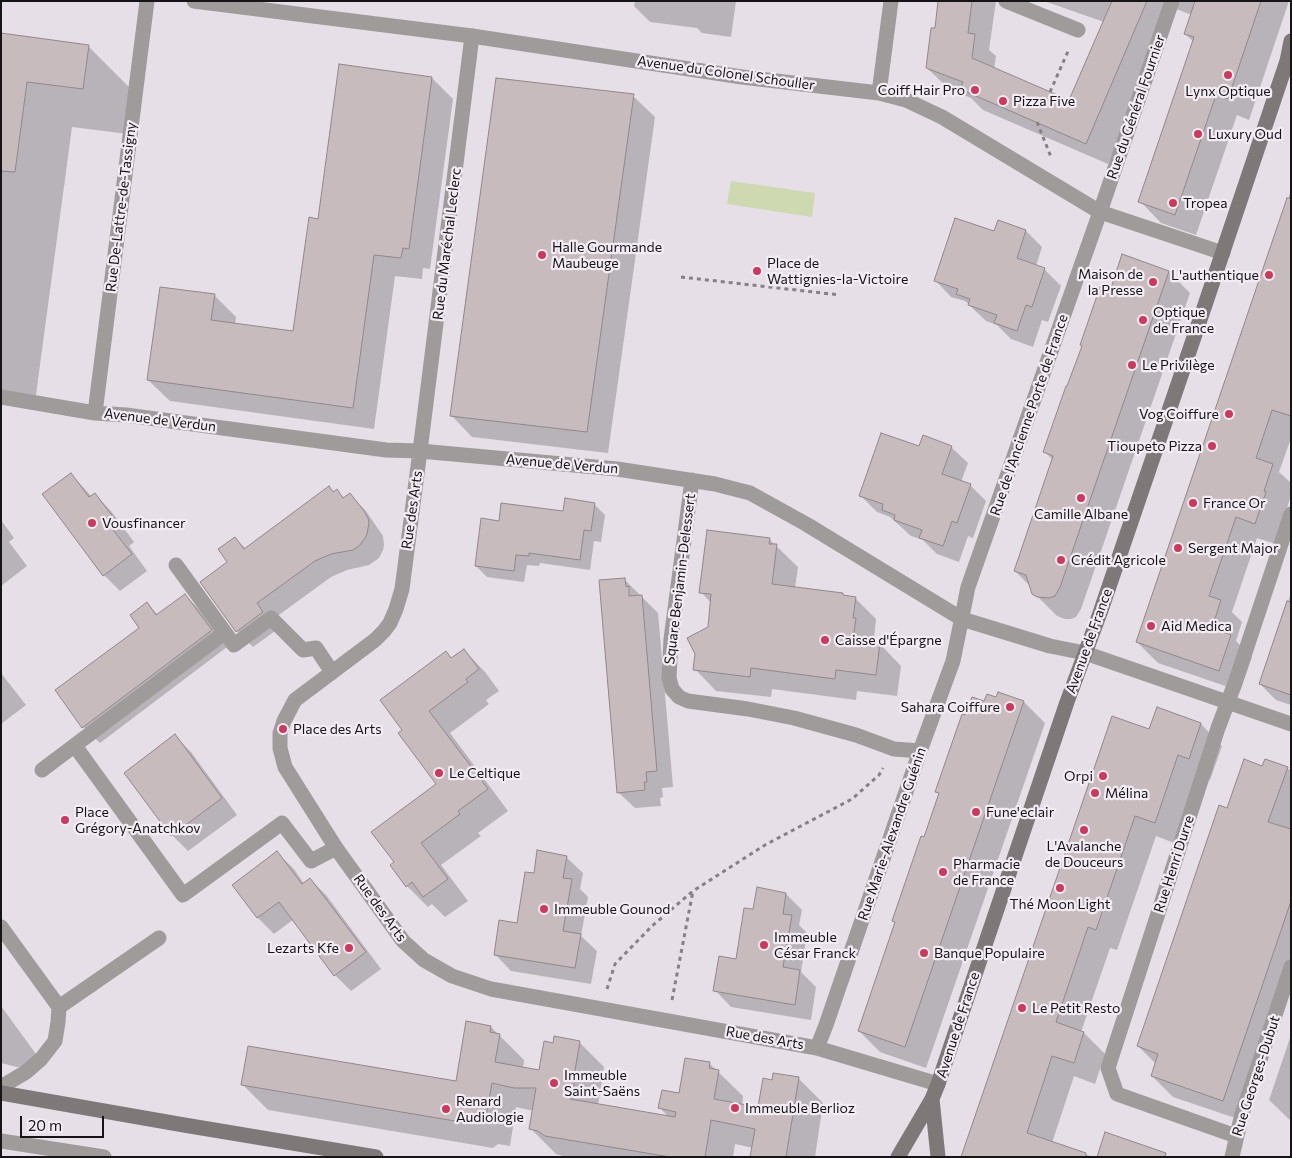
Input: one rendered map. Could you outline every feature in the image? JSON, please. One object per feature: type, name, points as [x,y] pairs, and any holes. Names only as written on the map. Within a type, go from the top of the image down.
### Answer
[{"type":"main road","name":"Avenue de France","points":[[898,1157],[932,1099],[938,1084],[1067,702],[1289,62],[1291,41]]},
{"type":"main road","points":[[1,1093],[376,1157]]},
{"type":"main road","points":[[932,1099],[938,1157]]},
{"type":"street","name":"Rue De-Lattre-de-Tassigny","points":[[95,413],[147,1]]},
{"type":"street","name":"Avenue du Colonel Schouller","points":[[194,1],[472,36],[742,77],[879,93],[906,100],[942,117],[1100,212],[1223,253]]},
{"type":"street","points":[[879,93],[892,1]]},
{"type":"street","points":[[1006,1],[1078,30]]},
{"type":"street","name":"Rue du Général Fournier","points":[[1100,212],[1172,1]]},
{"type":"street","name":"Rue du Maréchal Leclerc","points":[[420,451],[472,36]]},
{"type":"street","name":"Rue de l'Ancienne Porte de France","points":[[962,618],[968,587],[1100,212]]},
{"type":"street","name":"Avenue de Verdun","points":[[1,397],[95,413],[135,416],[386,450],[420,451],[618,469],[715,484],[750,493],[806,524],[962,618],[1050,646],[1085,652],[1291,724]]},
{"type":"street","name":"Rue des Arts","points":[[420,451],[402,589],[390,623],[375,640],[295,700],[284,720],[280,733],[280,748],[285,767],[336,848],[402,941],[424,960],[452,976],[491,989],[817,1048],[938,1084]]},
{"type":"street","name":"Square Benjamin-Delessert","points":[[692,480],[671,639],[669,678],[672,689],[679,697],[688,701],[748,709],[794,718],[856,735],[894,749],[920,751]]},
{"type":"street","name":"Rue Henri Durre","points":[[1236,1136],[1117,1094],[1108,1068],[1218,728],[1291,514]]},
{"type":"street","points":[[176,565],[234,645],[271,618],[304,650],[316,648],[332,672]]},
{"type":"street","name":"Rue Marie-Alexandre Guénin","points":[[817,1048],[953,661],[962,618]]},
{"type":"street","points":[[42,770],[224,633]]},
{"type":"street","points":[[75,746],[183,895],[282,822],[311,861],[336,848]]},
{"type":"street","points":[[1,927],[59,1008],[55,1040],[41,1059],[26,1072],[1,1087]]},
{"type":"street","points":[[59,1008],[159,938]]},
{"type":"street","name":"Rue Georges-Dubut","points":[[1232,1157],[1242,1114],[1291,968]]},
{"type":"street","points":[[1,1141],[104,1157]]},
{"type":"path","points":[[1050,92],[1078,30]]},
{"type":"path","points":[[681,277],[840,295]]},
{"type":"path","points":[[600,1008],[615,964],[652,926],[693,891],[765,845],[852,799],[879,775],[894,749]]},
{"type":"path","points":[[668,1020],[693,891]]},
{"type":"green space","points":[[731,181],[815,193],[812,217],[727,204]]},
{"type":"building","points":[[938,1],[972,1],[968,33],[975,34],[972,58],[1069,100],[1112,1],[1147,1],[1086,144],[960,89],[963,82],[926,68],[931,28],[935,28]]},
{"type":"building","points":[[1195,1],[1261,1],[1228,99],[1216,95],[1175,215],[1138,202],[1194,37],[1184,34]]},
{"type":"building","points":[[1,33],[89,45],[83,89],[27,82],[15,172],[1,171]]},
{"type":"building","points":[[339,64],[432,77],[409,249],[403,248],[401,258],[374,255],[353,408],[147,380],[160,287],[215,294],[211,320],[293,331],[309,217],[318,219]]},
{"type":"building","name":"Halle Gourmande Maubeuge","points":[[496,78],[634,94],[587,432],[450,416]]},
{"type":"building","points":[[1287,198],[1291,198],[1291,416],[1272,410],[1256,458],[1273,464],[1264,491],[1266,492],[1255,524],[1236,517],[1209,596],[1221,600],[1212,628],[1231,635],[1219,671],[1136,642]]},
{"type":"building","points":[[955,218],[994,231],[998,220],[1026,230],[1017,258],[1045,268],[1032,307],[1026,305],[1017,331],[994,323],[997,315],[968,305],[970,299],[956,294],[958,289],[934,281]]},
{"type":"building","points":[[1122,254],[1169,271],[1060,587],[1055,596],[1049,598],[1037,597],[1032,594],[1026,575],[1014,571],[1053,456],[1043,452],[1082,346],[1080,345],[1100,287],[1110,291]]},
{"type":"building","points":[[881,433],[919,446],[923,435],[952,446],[942,474],[971,484],[957,523],[952,521],[943,546],[919,538],[922,530],[894,520],[895,515],[882,510],[883,504],[859,496]]},
{"type":"building","points":[[71,473],[89,497],[95,493],[119,525],[113,530],[132,554],[103,576],[42,494]]},
{"type":"building","points":[[329,486],[333,492],[337,489],[343,498],[350,493],[364,511],[369,523],[365,538],[353,550],[331,554],[315,561],[257,603],[263,612],[236,632],[200,582],[227,562],[218,549],[235,537],[244,549]]},
{"type":"building","points":[[565,498],[595,503],[591,531],[584,530],[580,560],[529,553],[529,556],[516,555],[514,571],[475,566],[481,518],[499,521],[501,503],[563,511]]},
{"type":"building","points":[[707,530],[770,538],[769,544],[777,544],[772,584],[843,593],[843,595],[856,597],[853,639],[880,643],[876,675],[836,670],[835,679],[751,668],[750,677],[693,670],[695,654],[687,638],[708,627],[711,594],[699,593]]},
{"type":"building","points":[[625,578],[626,587],[629,586],[629,596],[642,595],[657,771],[646,772],[647,782],[644,782],[645,790],[617,793],[599,580]]},
{"type":"building","points":[[185,594],[212,630],[82,728],[55,690],[139,628],[130,615],[147,602],[156,615]]},
{"type":"building","points":[[1287,601],[1291,602],[1291,695],[1259,684]]},
{"type":"building","points":[[464,649],[479,669],[466,679],[468,682],[429,711],[488,789],[458,811],[460,814],[421,843],[448,879],[423,897],[412,882],[406,887],[390,865],[394,862],[371,832],[436,784],[398,733],[402,730],[380,700],[446,651],[451,658]]},
{"type":"building","points":[[998,692],[1024,701],[905,1047],[858,1031],[895,922],[892,921],[921,836],[924,837],[939,793],[935,792],[962,714],[965,715],[972,697],[984,701],[987,694],[996,697]]},
{"type":"building","points":[[1157,707],[1201,723],[1189,759],[1178,755],[1155,823],[1135,816],[1096,930],[1088,927],[1056,1022],[1084,1032],[1074,1063],[1052,1056],[1027,1133],[1086,1153],[1086,1157],[961,1157],[1112,716],[1149,729]]},
{"type":"building","points":[[175,734],[222,798],[171,836],[124,773]]},
{"type":"building","points":[[1244,759],[1262,766],[1265,759],[1288,767],[1268,822],[1291,829],[1291,901],[1223,1101],[1151,1076],[1158,1054],[1137,1046],[1219,805],[1227,808]]},
{"type":"building","name":"Immeuble Gounod","points":[[537,850],[567,856],[563,878],[572,879],[563,931],[581,934],[575,968],[494,955],[499,920],[517,923],[525,872],[534,873]]},
{"type":"building","points":[[277,851],[302,884],[310,878],[366,952],[334,976],[279,902],[257,918],[232,885]]},
{"type":"building","name":"Immeuble César Franck","points":[[757,887],[786,893],[783,914],[792,915],[783,967],[800,970],[795,1005],[713,991],[719,956],[736,959],[744,908],[753,909]]},
{"type":"building","points":[[466,1021],[491,1026],[490,1032],[500,1034],[495,1062],[539,1070],[544,1041],[553,1043],[554,1036],[580,1041],[574,1076],[574,1088],[572,1088],[570,1099],[675,1117],[676,1112],[658,1108],[662,1090],[679,1093],[685,1058],[710,1062],[709,1068],[719,1070],[714,1099],[758,1107],[763,1078],[772,1080],[773,1073],[799,1077],[786,1157],[750,1157],[755,1129],[711,1120],[705,1157],[670,1157],[545,1136],[538,1131],[529,1129],[536,1088],[514,1088],[492,1083],[485,1122],[473,1120],[467,1123],[241,1085],[248,1046],[456,1081]]},
{"type":"building","points":[[1105,1132],[1166,1153],[1165,1157],[1097,1157]]},
{"type":"place","name":"Lynx Optique","points":[[1228,75]]},
{"type":"place","name":"Coiff Hair Pro","points":[[975,90]]},
{"type":"place","name":"Pizza Five","points":[[1003,101]]},
{"type":"place","name":"Luxury Oud","points":[[1198,134]]},
{"type":"place","name":"Tropea","points":[[1173,203]]},
{"type":"place","name":"Halle Gourmande Maubeuge","points":[[542,255]]},
{"type":"place","name":"Place de Wattignies-la-Victoire","points":[[757,271]]},
{"type":"place","name":"L'authentique","points":[[1269,275]]},
{"type":"place","name":"Maison de la Presse","points":[[1153,282]]},
{"type":"place","name":"Optique de France","points":[[1143,320]]},
{"type":"place","name":"Le Privilège","points":[[1132,365]]},
{"type":"place","name":"Vog Coiffure","points":[[1229,414]]},
{"type":"place","name":"Tioupeto Pizza","points":[[1212,446]]},
{"type":"place","name":"Camille Albane","points":[[1081,498]]},
{"type":"place","name":"France Or","points":[[1193,503]]},
{"type":"place","name":"Vousfinancer","points":[[92,523]]},
{"type":"place","name":"Sergent Major","points":[[1178,548]]},
{"type":"place","name":"Crédit Agricole","points":[[1061,560]]},
{"type":"place","name":"Aid Medica","points":[[1151,626]]},
{"type":"place","name":"Caisse d'Épargne","points":[[825,640]]},
{"type":"place","name":"Sahara Coiffure","points":[[1010,707]]},
{"type":"place","name":"Place des Arts","points":[[283,729]]},
{"type":"place","name":"Le Celtique","points":[[439,773]]},
{"type":"place","name":"Orpi","points":[[1103,776]]},
{"type":"place","name":"Mélina","points":[[1095,793]]},
{"type":"place","name":"Fune'eclair","points":[[976,812]]},
{"type":"place","name":"Place Grégory-Anatchkov","points":[[65,820]]},
{"type":"place","name":"L'Avalanche de Douceurs","points":[[1084,830]]},
{"type":"place","name":"Pharmacie de France","points":[[943,872]]},
{"type":"place","name":"Thé Moon Light","points":[[1060,888]]},
{"type":"place","name":"Immeuble Gounod","points":[[544,909]]},
{"type":"place","name":"Immeuble César Franck","points":[[764,945]]},
{"type":"place","name":"Lezarts Kfe","points":[[349,948]]},
{"type":"place","name":"Banque Populaire","points":[[924,953]]},
{"type":"place","name":"Le Petit Resto","points":[[1022,1008]]},
{"type":"place","name":"Immeuble Saint-Saëns","points":[[554,1083]]},
{"type":"place","name":"Immeuble Berlioz","points":[[735,1108]]},
{"type":"place","name":"Renard Audiologie","points":[[446,1109]]}]
